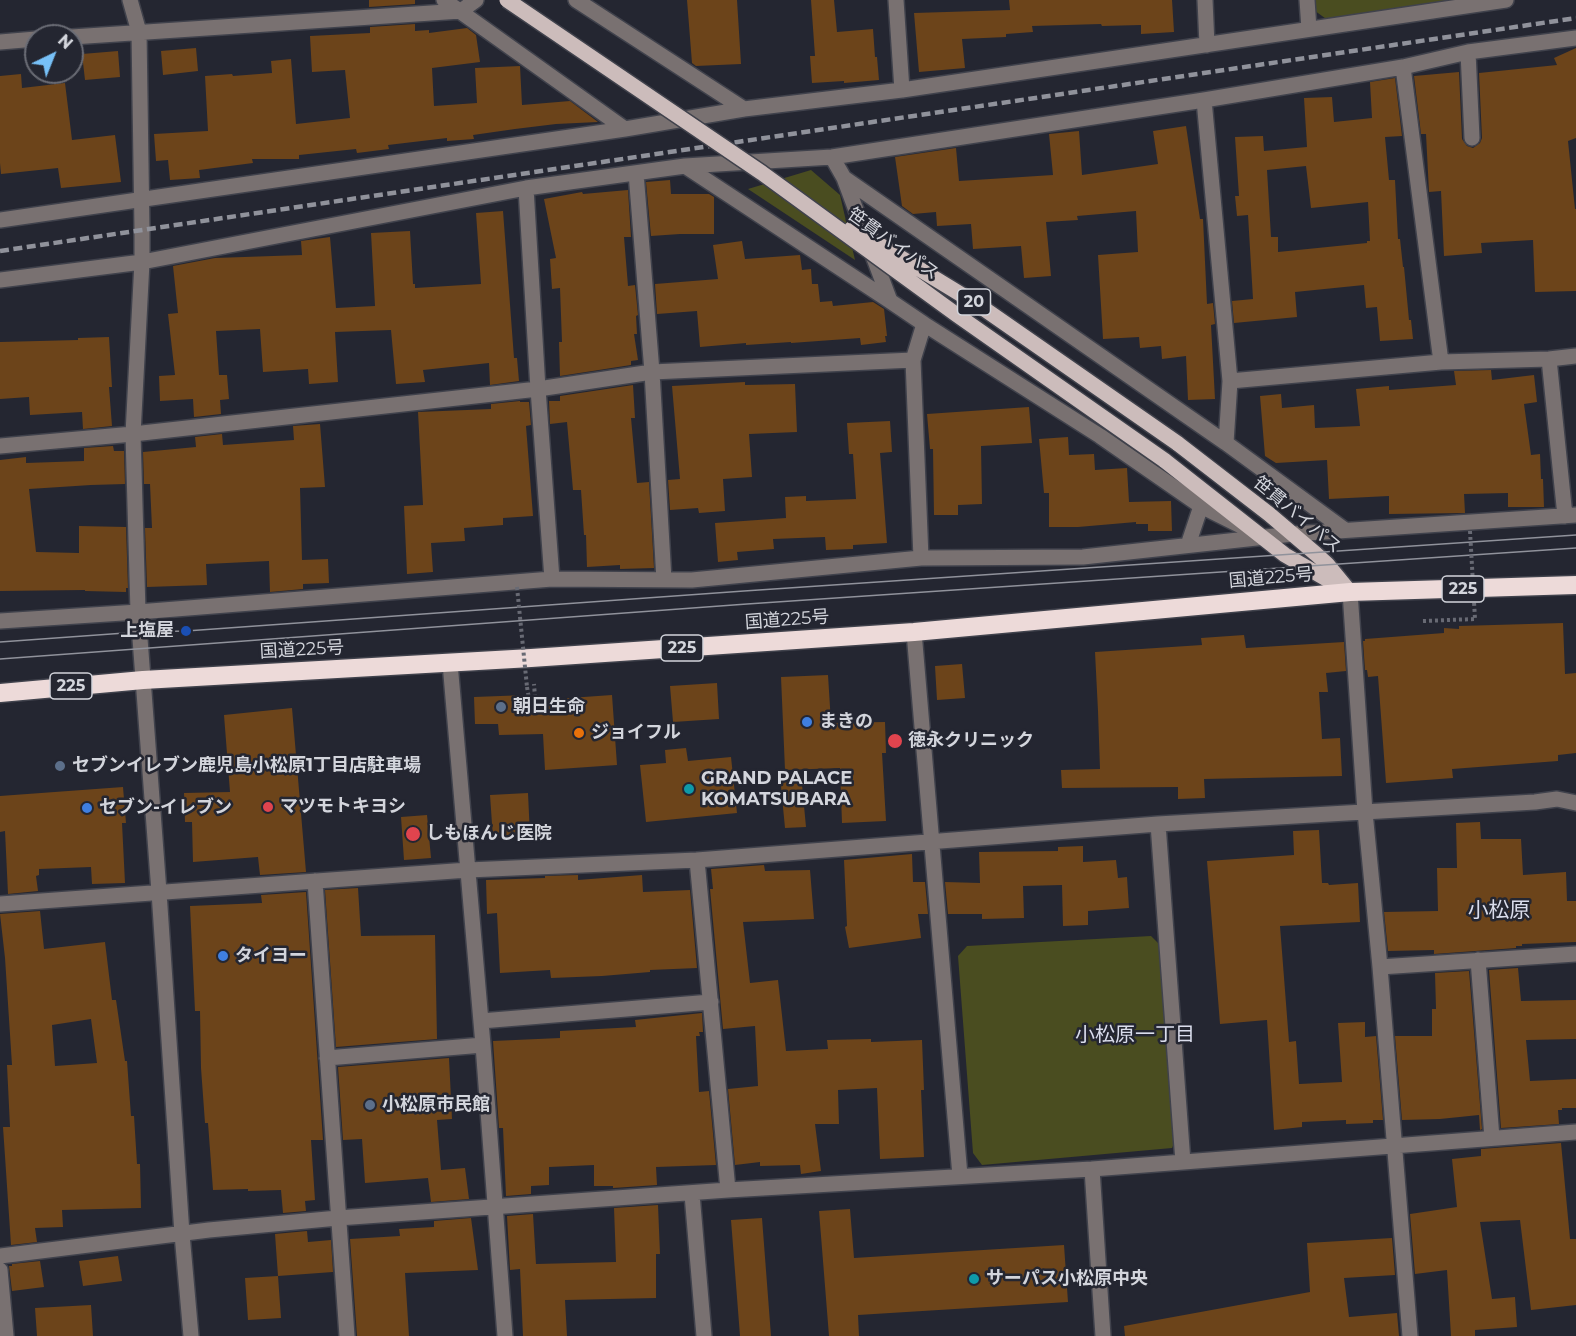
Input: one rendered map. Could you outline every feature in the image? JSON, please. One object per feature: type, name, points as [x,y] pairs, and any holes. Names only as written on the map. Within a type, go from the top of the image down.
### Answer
[{"type":"highway","name":"国道225号","points":[[0,693],[143,680],[450,663],[914,632],[1350,592],[1576,585]]},
{"type":"main road","name":"笹貫バイパス","points":[[507,0],[762,173],[957,315],[1164,460],[1294,561],[1350,592]]},
{"type":"main road","name":"笹貫バイパス","points":[[762,173],[980,306],[1177,443],[1293,534],[1327,564],[1350,592]]},
{"type":"main road","points":[[1197,487],[1201,506]]},
{"type":"street","points":[[130,0],[139,32],[142,262],[133,434],[138,612],[191,1336]]},
{"type":"street","points":[[444,0],[625,129]]},
{"type":"street","points":[[84,36],[460,11],[476,0]]},
{"type":"street","points":[[576,0],[744,109]]},
{"type":"street","points":[[896,0],[902,90]]},
{"type":"street","points":[[1205,0],[1208,45]]},
{"type":"street","points":[[1307,0],[1309,29]]},
{"type":"street","points":[[0,220],[625,129],[744,109],[902,90],[1506,0]]},
{"type":"street","points":[[0,280],[142,262],[526,188],[685,166],[832,157],[1204,100],[1403,67],[1468,52],[1576,38]]},
{"type":"street","points":[[0,42],[24,40]]},
{"type":"street","points":[[1468,52],[1472,138]]},
{"type":"street","points":[[1403,67],[1441,362]]},
{"type":"street","points":[[1204,100],[1230,381],[1226,444]]},
{"type":"street","points":[[832,157],[844,178],[890,301]]},
{"type":"street","points":[[685,166],[924,324],[1100,436],[1201,506],[1265,538]]},
{"type":"street","points":[[636,173],[652,372],[664,580]]},
{"type":"street","points":[[844,178],[1226,444],[1345,530]]},
{"type":"street","points":[[526,188],[552,579]]},
{"type":"street","points":[[921,558],[913,360],[924,324]]},
{"type":"street","points":[[1230,381],[1441,362],[1576,356]]},
{"type":"street","points":[[0,621],[552,579],[692,580],[921,558],[1083,557],[1293,534],[1570,515],[1549,359]]},
{"type":"street","points":[[0,446],[133,434],[538,389],[652,372],[913,360]]},
{"type":"street","points":[[1188,545],[1201,506]]},
{"type":"street","points":[[1350,592],[1365,812],[1410,1336]]},
{"type":"street","points":[[914,632],[960,1176]]},
{"type":"street","points":[[450,663],[505,1336]]},
{"type":"street","points":[[0,904],[468,870],[697,860],[1158,824],[1557,800],[1576,803]]},
{"type":"street","points":[[1158,824],[1183,1162]]},
{"type":"street","points":[[697,860],[728,1190]]},
{"type":"street","points":[[315,881],[347,1336]]},
{"type":"street","points":[[1380,967],[1576,954]]},
{"type":"street","points":[[1478,960],[1492,1138]]},
{"type":"street","points":[[481,1021],[711,1002]]},
{"type":"street","points":[[327,1058],[483,1045]]},
{"type":"street","points":[[0,1256],[338,1218],[728,1190],[1092,1169],[1576,1132]]},
{"type":"street","points":[[1092,1169],[1103,1336]]},
{"type":"street","points":[[692,1194],[704,1336]]},
{"type":"street","points":[[0,1270],[6,1336]]},
{"type":"path","points":[[1423,621],[1475,619],[1470,531]]},
{"type":"path","points":[[518,587],[531,711],[536,710],[534,684]]},
{"type":"green space","points":[[1310,0],[1469,0],[1329,21],[1311,8]]},
{"type":"green space","points":[[811,170],[840,195],[855,260],[748,189]]},
{"type":"green space","points":[[1151,936],[1159,944],[1176,1139],[1172,1148],[982,1165],[973,1153],[958,956],[967,946]]},
{"type":"building","points":[[369,0],[415,0],[415,4],[369,7]]},
{"type":"building","points":[[687,0],[737,0],[741,64],[696,66],[692,63]]},
{"type":"building","points":[[811,0],[834,0],[837,32],[873,29],[879,80],[812,83],[810,56],[815,56]]},
{"type":"building","points":[[1009,0],[1172,0],[1174,32],[1141,34],[1141,25],[1032,26],[1033,32],[1006,34],[1006,37],[962,39],[965,68],[919,72],[914,13],[1010,10]]},
{"type":"building","points":[[415,24],[415,31],[429,30],[429,33],[467,28],[476,35],[480,62],[432,68],[434,106],[477,103],[475,68],[520,66],[522,105],[570,101],[598,122],[515,129],[473,135],[474,139],[447,141],[447,138],[388,145],[389,149],[357,153],[356,149],[299,155],[299,159],[252,159],[253,163],[199,170],[200,178],[170,180],[168,160],[156,161],[154,134],[208,131],[205,76],[272,73],[271,61],[291,59],[296,124],[350,118],[345,70],[312,72],[310,36],[370,33],[370,27]]},
{"type":"building","points":[[196,48],[198,71],[163,75],[161,51]]},
{"type":"building","points":[[1576,48],[1576,138],[1568,141],[1576,209],[1576,291],[1535,292],[1533,240],[1481,243],[1482,253],[1444,256],[1441,191],[1429,192],[1426,134],[1421,134],[1414,76],[1459,72],[1462,139],[1467,146],[1473,148],[1480,143],[1482,138],[1479,73],[1557,65],[1554,58]]},
{"type":"building","points":[[118,51],[120,77],[85,80],[84,54]]},
{"type":"building","points":[[21,74],[22,88],[65,84],[72,140],[115,135],[121,182],[61,188],[58,168],[1,174],[0,76]]},
{"type":"building","points":[[1395,78],[1402,136],[1385,137],[1389,180],[1395,180],[1398,239],[1400,239],[1413,339],[1380,341],[1377,307],[1366,308],[1364,285],[1295,292],[1297,317],[1234,323],[1232,301],[1253,299],[1248,215],[1237,216],[1235,196],[1239,196],[1235,137],[1263,136],[1264,151],[1307,147],[1304,98],[1332,97],[1334,122],[1372,118],[1370,82]],"holes":[[[1306,166],[1311,208],[1368,202],[1370,241],[1278,252],[1278,237],[1271,237],[1267,170]]]},
{"type":"building","points":[[1186,126],[1200,219],[1203,219],[1207,304],[1213,303],[1215,324],[1211,325],[1215,399],[1188,400],[1186,356],[1162,359],[1161,346],[1140,348],[1139,337],[1103,339],[1098,255],[1138,252],[1136,211],[1077,216],[1078,220],[1046,222],[1051,276],[1024,278],[1021,246],[973,249],[971,224],[937,226],[936,212],[913,214],[902,206],[895,157],[956,148],[959,181],[1053,175],[1049,134],[1079,131],[1082,175],[1158,164],[1153,131]]},
{"type":"building","points":[[670,180],[671,194],[709,194],[714,197],[714,234],[651,236],[646,182]]},
{"type":"building","points":[[628,190],[631,237],[624,237],[628,286],[635,285],[638,315],[636,316],[637,334],[634,334],[638,360],[631,361],[631,365],[560,376],[559,342],[562,342],[560,288],[552,289],[550,259],[556,258],[544,199],[582,192],[583,194]]},
{"type":"building","points":[[503,211],[514,358],[517,358],[519,381],[490,385],[489,363],[423,370],[425,382],[396,384],[391,330],[335,332],[338,382],[309,384],[308,369],[263,372],[260,329],[216,331],[219,375],[227,375],[229,399],[220,400],[221,414],[194,417],[193,399],[160,401],[159,376],[175,375],[168,314],[178,313],[173,266],[215,258],[302,255],[301,241],[330,237],[336,308],[375,306],[371,233],[410,231],[415,288],[481,284],[476,213]]},
{"type":"building","points":[[742,241],[745,259],[800,255],[802,270],[811,269],[812,284],[818,284],[820,302],[832,301],[833,306],[873,302],[884,309],[886,342],[861,345],[860,338],[700,347],[697,311],[657,314],[655,284],[718,279],[713,245]]},
{"type":"building","points":[[109,337],[112,426],[83,429],[82,412],[30,415],[29,397],[0,399],[0,342]]},
{"type":"building","points":[[1491,370],[1492,380],[1534,375],[1537,402],[1524,404],[1531,455],[1540,454],[1544,507],[1508,507],[1508,493],[1464,494],[1465,513],[1389,514],[1389,496],[1329,499],[1327,460],[1276,463],[1265,456],[1260,396],[1281,394],[1282,408],[1314,405],[1315,428],[1360,426],[1356,389],[1389,386],[1389,390],[1456,385],[1454,371]]},
{"type":"building","points":[[745,382],[745,385],[795,384],[797,432],[749,434],[752,477],[723,479],[725,511],[699,513],[698,508],[670,510],[668,480],[680,479],[672,386]]},
{"type":"building","points":[[633,385],[635,418],[631,418],[637,483],[649,482],[654,568],[620,569],[620,565],[587,567],[581,490],[573,490],[567,422],[550,424],[549,401],[560,401],[560,396]]},
{"type":"building","points":[[529,402],[531,425],[526,426],[533,516],[503,518],[503,525],[464,528],[465,541],[431,543],[433,572],[407,574],[404,506],[423,505],[418,412],[491,409],[491,404]]},
{"type":"building","points":[[1029,407],[1032,443],[981,446],[982,504],[958,505],[958,515],[934,515],[933,449],[930,449],[927,414]]},
{"type":"building","points":[[890,421],[892,452],[880,453],[887,543],[853,545],[853,549],[826,550],[825,537],[773,539],[774,549],[737,552],[738,560],[718,562],[715,523],[786,518],[785,497],[806,496],[806,501],[856,499],[853,454],[849,454],[847,423]]},
{"type":"building","points":[[320,424],[325,487],[300,488],[302,560],[328,559],[329,583],[303,584],[303,589],[270,592],[269,561],[206,564],[207,585],[147,587],[145,528],[152,528],[150,484],[144,484],[143,452],[196,447],[195,437],[222,434],[223,445],[294,440],[293,426]]},
{"type":"building","points":[[1068,437],[1069,455],[1094,454],[1095,470],[1127,468],[1129,502],[1171,501],[1172,531],[1148,531],[1148,524],[1136,524],[1136,522],[1049,527],[1049,493],[1044,493],[1039,439]]},
{"type":"building","points":[[113,446],[114,451],[124,451],[125,484],[29,489],[36,552],[79,553],[79,526],[126,527],[128,588],[126,592],[0,591],[0,460],[26,457],[26,463],[84,461],[84,448]]},
{"type":"building","points":[[1563,623],[1565,674],[1576,673],[1576,753],[1558,755],[1558,761],[1452,769],[1453,778],[1386,783],[1378,676],[1368,677],[1367,670],[1365,670],[1363,641],[1365,639],[1444,633],[1444,628],[1459,629],[1459,626]]},
{"type":"building","points":[[1244,635],[1246,648],[1344,642],[1346,671],[1326,673],[1328,692],[1319,692],[1322,739],[1340,738],[1342,776],[1204,779],[1205,798],[1178,799],[1178,787],[1062,788],[1061,770],[1100,769],[1095,652],[1202,645],[1201,638]]},
{"type":"building","points":[[962,664],[965,698],[937,700],[935,666]]},
{"type":"building","points":[[828,675],[831,723],[885,722],[886,753],[882,753],[886,821],[842,823],[840,768],[785,770],[781,677]]},
{"type":"building","points":[[717,683],[719,719],[673,722],[670,686]]},
{"type":"building","name":"ジョイフル","points":[[527,695],[527,701],[612,695],[617,765],[545,770],[543,734],[499,735],[498,724],[475,724],[474,697]]},
{"type":"building","points":[[292,708],[306,872],[260,875],[258,857],[193,862],[192,822],[185,822],[184,793],[230,792],[224,715]]},
{"type":"building","name":"GRAND PALACE KOMATSUBARA","points":[[686,748],[688,761],[731,757],[737,813],[646,822],[640,765],[666,763],[665,750]]},
{"type":"building","points":[[801,774],[806,827],[785,828],[780,776]]},
{"type":"building","points":[[123,787],[126,823],[122,823],[125,883],[92,884],[91,867],[39,869],[39,875],[36,876],[38,891],[8,894],[5,831],[0,832],[0,796]]},
{"type":"building","points":[[528,793],[530,836],[493,838],[490,795]]},
{"type":"building","points":[[427,815],[431,858],[404,860],[401,817]]},
{"type":"building","points":[[1480,822],[1481,839],[1521,839],[1523,875],[1566,872],[1567,901],[1576,901],[1576,942],[1522,944],[1516,948],[1434,954],[1434,950],[1388,951],[1384,912],[1438,911],[1437,868],[1457,868],[1456,823]]},
{"type":"building","points":[[1319,830],[1322,883],[1329,885],[1358,883],[1360,922],[1280,926],[1289,1042],[1296,1041],[1299,1084],[1342,1082],[1338,1023],[1365,1022],[1365,1037],[1376,1036],[1383,1120],[1373,1120],[1373,1123],[1346,1124],[1346,1120],[1302,1122],[1302,1127],[1274,1130],[1267,1020],[1220,1024],[1207,861],[1294,855],[1293,831]]},
{"type":"building","points":[[1083,846],[1083,862],[1116,860],[1118,878],[1127,877],[1129,908],[1088,911],[1088,925],[1063,926],[1062,885],[1023,886],[1024,918],[982,919],[982,914],[948,914],[945,882],[980,883],[979,852],[1058,851],[1058,847]]},
{"type":"building","points":[[912,854],[913,882],[925,882],[928,914],[918,914],[921,938],[849,948],[845,927],[847,926],[844,860]]},
{"type":"building","points":[[764,865],[765,871],[810,870],[814,919],[743,922],[750,983],[778,980],[786,1051],[828,1049],[827,1040],[871,1039],[871,1042],[922,1040],[924,1090],[921,1090],[924,1157],[880,1159],[877,1088],[838,1090],[839,1124],[815,1124],[821,1171],[801,1174],[800,1165],[760,1166],[760,1162],[735,1165],[728,1089],[758,1086],[755,1026],[723,1029],[710,889],[713,889],[711,869]]},
{"type":"building","points":[[578,875],[578,880],[642,875],[643,892],[690,890],[697,968],[551,978],[550,970],[500,973],[497,913],[487,914],[486,880]]},
{"type":"building","points":[[358,888],[361,936],[435,935],[437,1039],[336,1047],[325,890]]},
{"type":"building","points":[[306,892],[323,1140],[311,1140],[315,1200],[305,1201],[306,1211],[283,1213],[281,1190],[213,1190],[201,1068],[200,1011],[195,1011],[190,906],[262,903],[261,895]]},
{"type":"building","points":[[40,911],[44,949],[105,942],[112,1000],[116,1000],[125,1061],[127,1061],[137,1164],[140,1164],[141,1208],[62,1210],[63,1227],[35,1228],[37,1242],[11,1245],[3,1127],[10,1127],[7,1065],[12,1065],[0,914]],"holes":[[[91,1019],[97,1063],[55,1066],[52,1025]]]},
{"type":"building","points":[[1518,968],[1521,1001],[1576,1000],[1576,1039],[1526,1040],[1530,1081],[1576,1079],[1576,1108],[1558,1110],[1559,1124],[1501,1128],[1489,970]]},
{"type":"building","points":[[1469,971],[1482,1129],[1480,1130],[1479,1115],[1402,1120],[1395,1036],[1432,1036],[1432,1009],[1436,1009],[1435,973]]},
{"type":"building","points":[[702,1013],[703,1032],[699,1032],[700,1036],[696,1036],[699,1092],[709,1091],[716,1165],[656,1167],[657,1185],[613,1188],[613,1186],[594,1186],[594,1165],[549,1167],[549,1185],[531,1186],[531,1194],[506,1196],[503,1128],[499,1128],[493,1041],[560,1038],[560,1031],[636,1027],[635,1020]]},
{"type":"building","points":[[449,1058],[452,1119],[437,1120],[441,1170],[465,1168],[469,1199],[431,1202],[428,1178],[365,1183],[362,1139],[343,1140],[338,1067]]},
{"type":"building","points":[[1561,1143],[1570,1239],[1576,1239],[1576,1305],[1531,1310],[1520,1220],[1480,1222],[1492,1299],[1515,1297],[1517,1327],[1475,1330],[1475,1336],[1451,1336],[1447,1270],[1415,1274],[1410,1214],[1457,1207],[1452,1159],[1481,1156],[1481,1149]]},
{"type":"building","points":[[658,1205],[660,1254],[656,1254],[656,1298],[565,1300],[567,1336],[523,1336],[520,1269],[510,1270],[507,1216],[533,1214],[536,1264],[616,1262],[614,1208]]},
{"type":"building","name":"サーパス小松原中央","points":[[850,1209],[854,1258],[1064,1245],[1068,1302],[858,1315],[859,1336],[829,1336],[819,1211]]},
{"type":"building","points":[[471,1218],[478,1270],[405,1273],[409,1336],[357,1336],[350,1239],[400,1236],[399,1229],[434,1227],[434,1221]]},
{"type":"building","points":[[762,1218],[771,1336],[740,1336],[731,1220]]},
{"type":"building","points":[[307,1231],[308,1242],[331,1240],[333,1272],[278,1276],[275,1234]]},
{"type":"building","points":[[1392,1238],[1395,1275],[1344,1278],[1349,1317],[1397,1313],[1399,1336],[1125,1336],[1124,1326],[1310,1292],[1307,1243]]},
{"type":"building","points":[[118,1256],[122,1281],[83,1286],[79,1261]]},
{"type":"building","points":[[40,1261],[44,1287],[12,1291],[9,1266]]},
{"type":"building","points":[[278,1276],[281,1318],[248,1320],[245,1278]]},
{"type":"building","points":[[91,1305],[93,1336],[37,1336],[35,1308]]},
{"type":"tram line","points":[[0,642],[1576,535]]},
{"type":"tram line","points":[[0,659],[747,604],[1576,548]]},
{"type":"railway","points":[[0,251],[1576,18]]},
{"type":"place","name":"上塩屋","points":[[186,631]]},
{"type":"place","name":"朝日生命","points":[[501,707]]},
{"type":"place","name":"まきの","points":[[807,722]]},
{"type":"place","name":"ジョイフル","points":[[579,733]]},
{"type":"place","name":"徳永クリニック","points":[[895,741]]},
{"type":"place","name":"セブンイレブン鹿児島小松原1丁目店駐車場","points":[[60,766]]},
{"type":"place","name":"GRAND PALACE KOMATSUBARA","points":[[689,789]]},
{"type":"place","name":"マツモトキヨシ","points":[[268,807]]},
{"type":"place","name":"セブン-イレブン","points":[[87,808]]},
{"type":"place","name":"しもほんじ医院","points":[[413,834]]},
{"type":"place","name":"タイヨー","points":[[223,956]]},
{"type":"place","name":"小松原市民館","points":[[370,1105]]},
{"type":"place","name":"サーパス小松原中央","points":[[974,1279]]},
{"type":"district","name":"小松原","points":[[1499,911]]},
{"type":"district","name":"小松原一丁目","points":[[1135,1035]]}]
